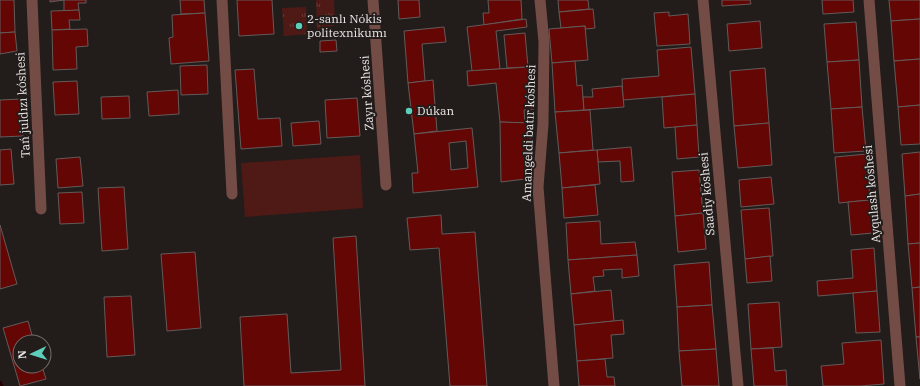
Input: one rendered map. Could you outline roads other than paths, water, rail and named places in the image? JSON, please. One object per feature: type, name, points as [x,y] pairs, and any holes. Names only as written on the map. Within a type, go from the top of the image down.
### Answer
[{"type":"street","name":"Tań juldızı kóshesi","points":[[32,0],[41,209]]},
{"type":"street","points":[[222,0],[232,194]]},
{"type":"street","name":"Zayır kóshesi","points":[[373,0],[386,185]]},
{"type":"street","name":"Amangeldi batır kóshesi","points":[[540,0],[544,42],[544,124],[538,187],[554,386]]},
{"type":"street","name":"Saadiy kóshesi","points":[[703,0],[738,386]]},
{"type":"street","name":"Ayqulash kóshesi","points":[[869,0],[900,386]]},
{"type":"place","name":"2-sanlı Nókis politexnikumı","points":[[299,26]]},
{"type":"place","name":"Dúkan","points":[[409,111]]}]
